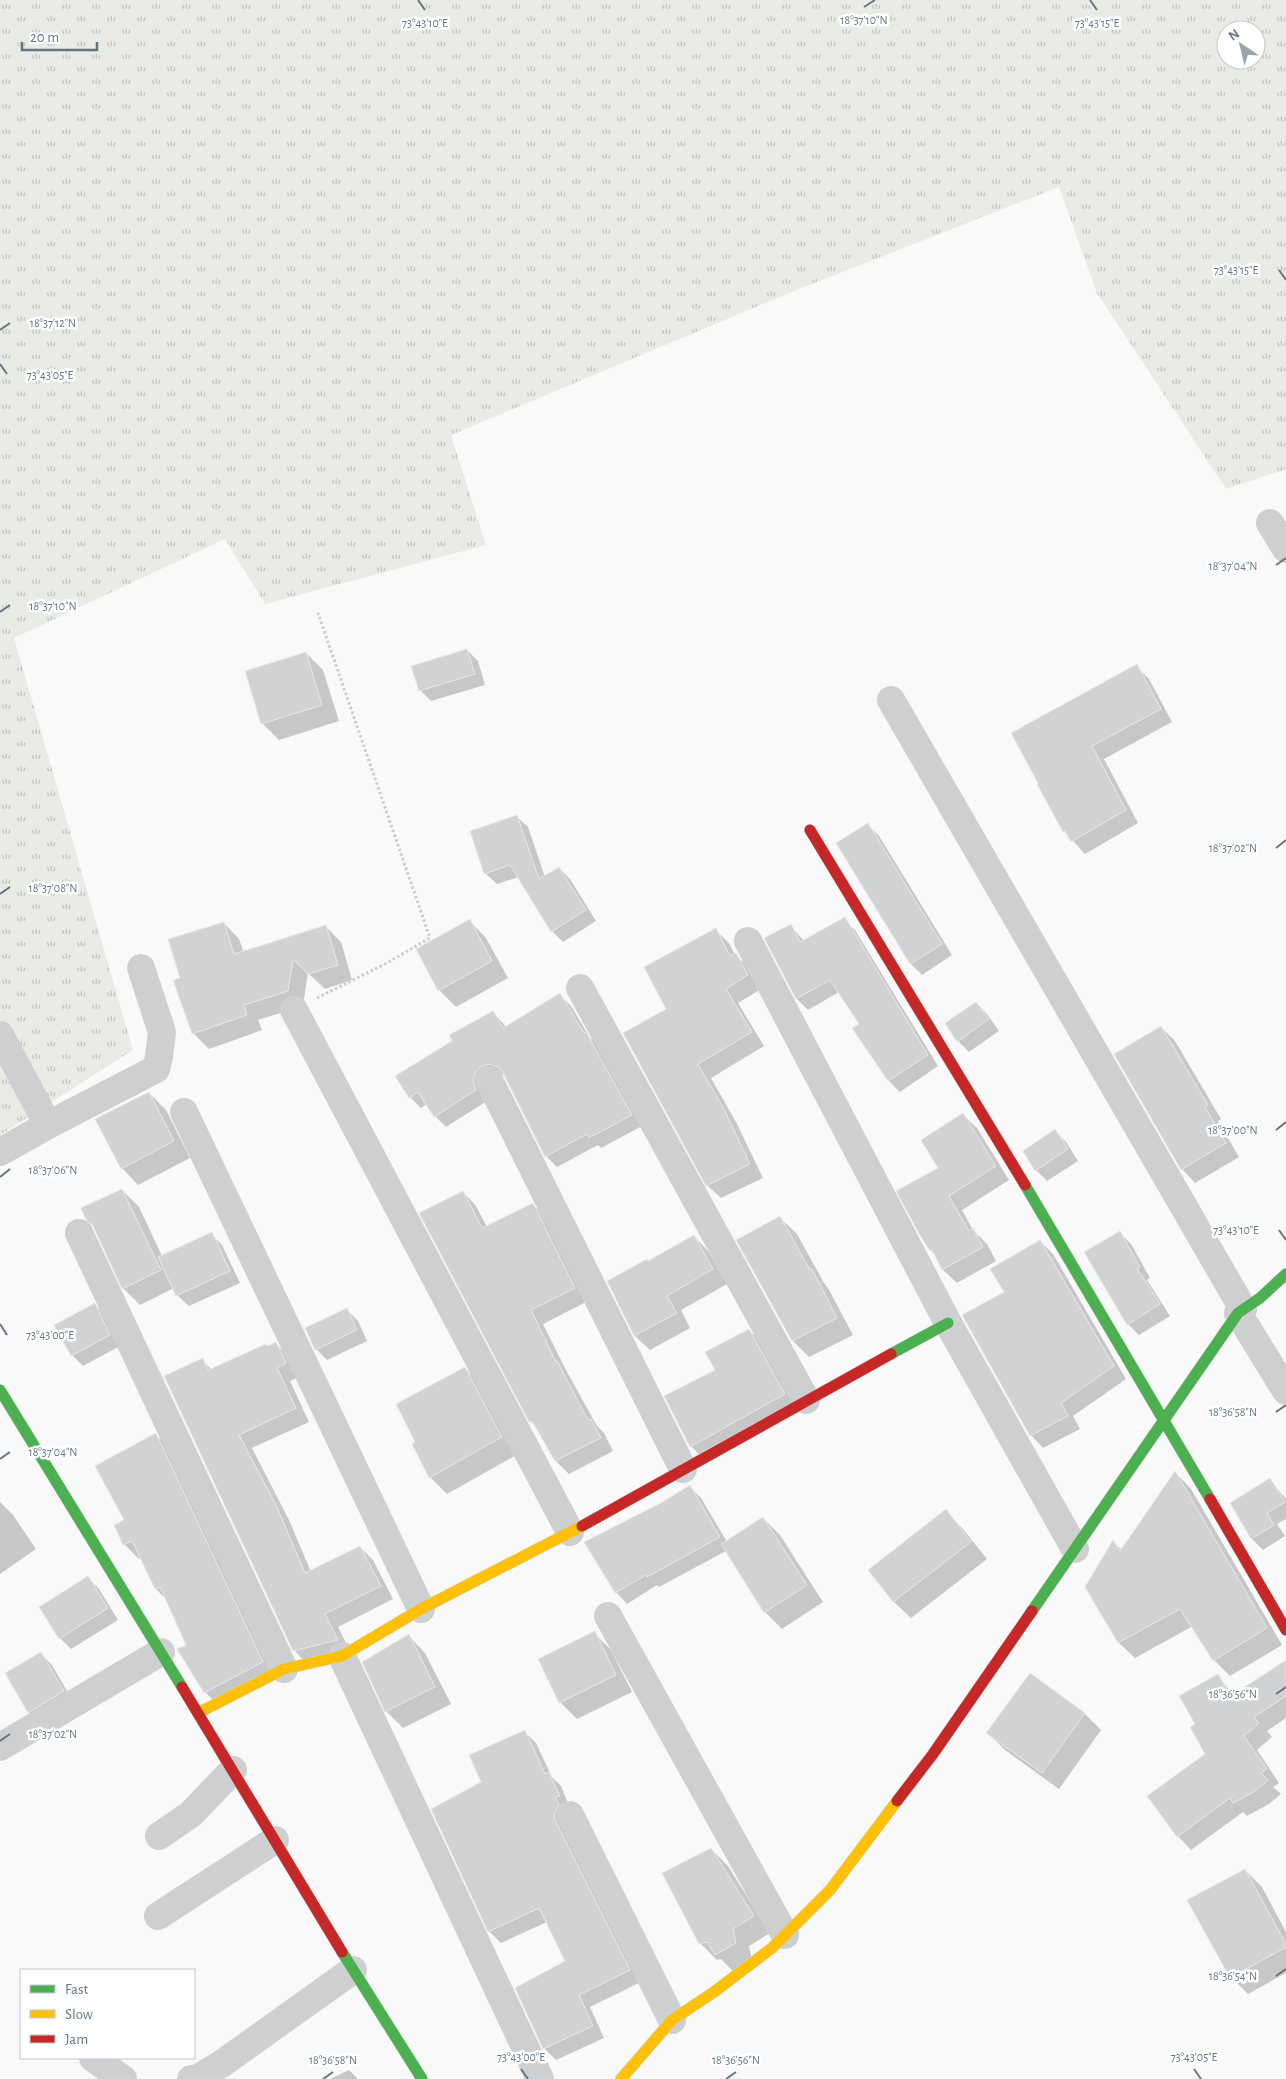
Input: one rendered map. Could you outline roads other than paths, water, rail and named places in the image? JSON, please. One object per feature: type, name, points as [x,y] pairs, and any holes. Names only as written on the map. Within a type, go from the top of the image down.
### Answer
[{"type":"street","points":[[1270,523],[1286,549]]},
{"type":"street","points":[[891,700],[1286,1391]]},
{"type":"street","points":[[810,830],[1066,1252],[1286,1630]]},
{"type":"street","points":[[748,941],[948,1323],[1074,1549]]},
{"type":"street","points":[[0,1152],[156,1069],[160,1058],[162,1032],[141,968]]},
{"type":"street","points":[[580,988],[806,1400]]},
{"type":"street","points":[[294,1010],[570,1532]]},
{"type":"street","points":[[0,1035],[48,1125]]},
{"type":"street","points":[[489,1080],[684,1469]]},
{"type":"street","points":[[184,1112],[422,1609]]},
{"type":"street","points":[[79,1232],[284,1669]]},
{"type":"street","points":[[621,2079],[672,2020],[714,1992],[772,1948],[830,1890],[933,1754],[1240,1311],[1260,1298],[1286,1274]]},
{"type":"street","points":[[198,1713],[284,1669],[342,1656],[422,1609],[570,1532],[948,1323]]},
{"type":"street","points":[[0,1390],[353,1970],[422,2079]]},
{"type":"street","points":[[608,1616],[785,1935]]},
{"type":"street","points":[[0,1747],[161,1652]]},
{"type":"street","points":[[342,1656],[540,2079]]},
{"type":"street","points":[[159,1836],[191,1814],[233,1770]]},
{"type":"street","points":[[570,1815],[672,2020]]},
{"type":"street","points":[[158,1916],[275,1840]]},
{"type":"street","points":[[191,2079],[198,2078],[220,2065],[353,1970]]},
{"type":"street","points":[[93,2059],[123,2079]]}]
